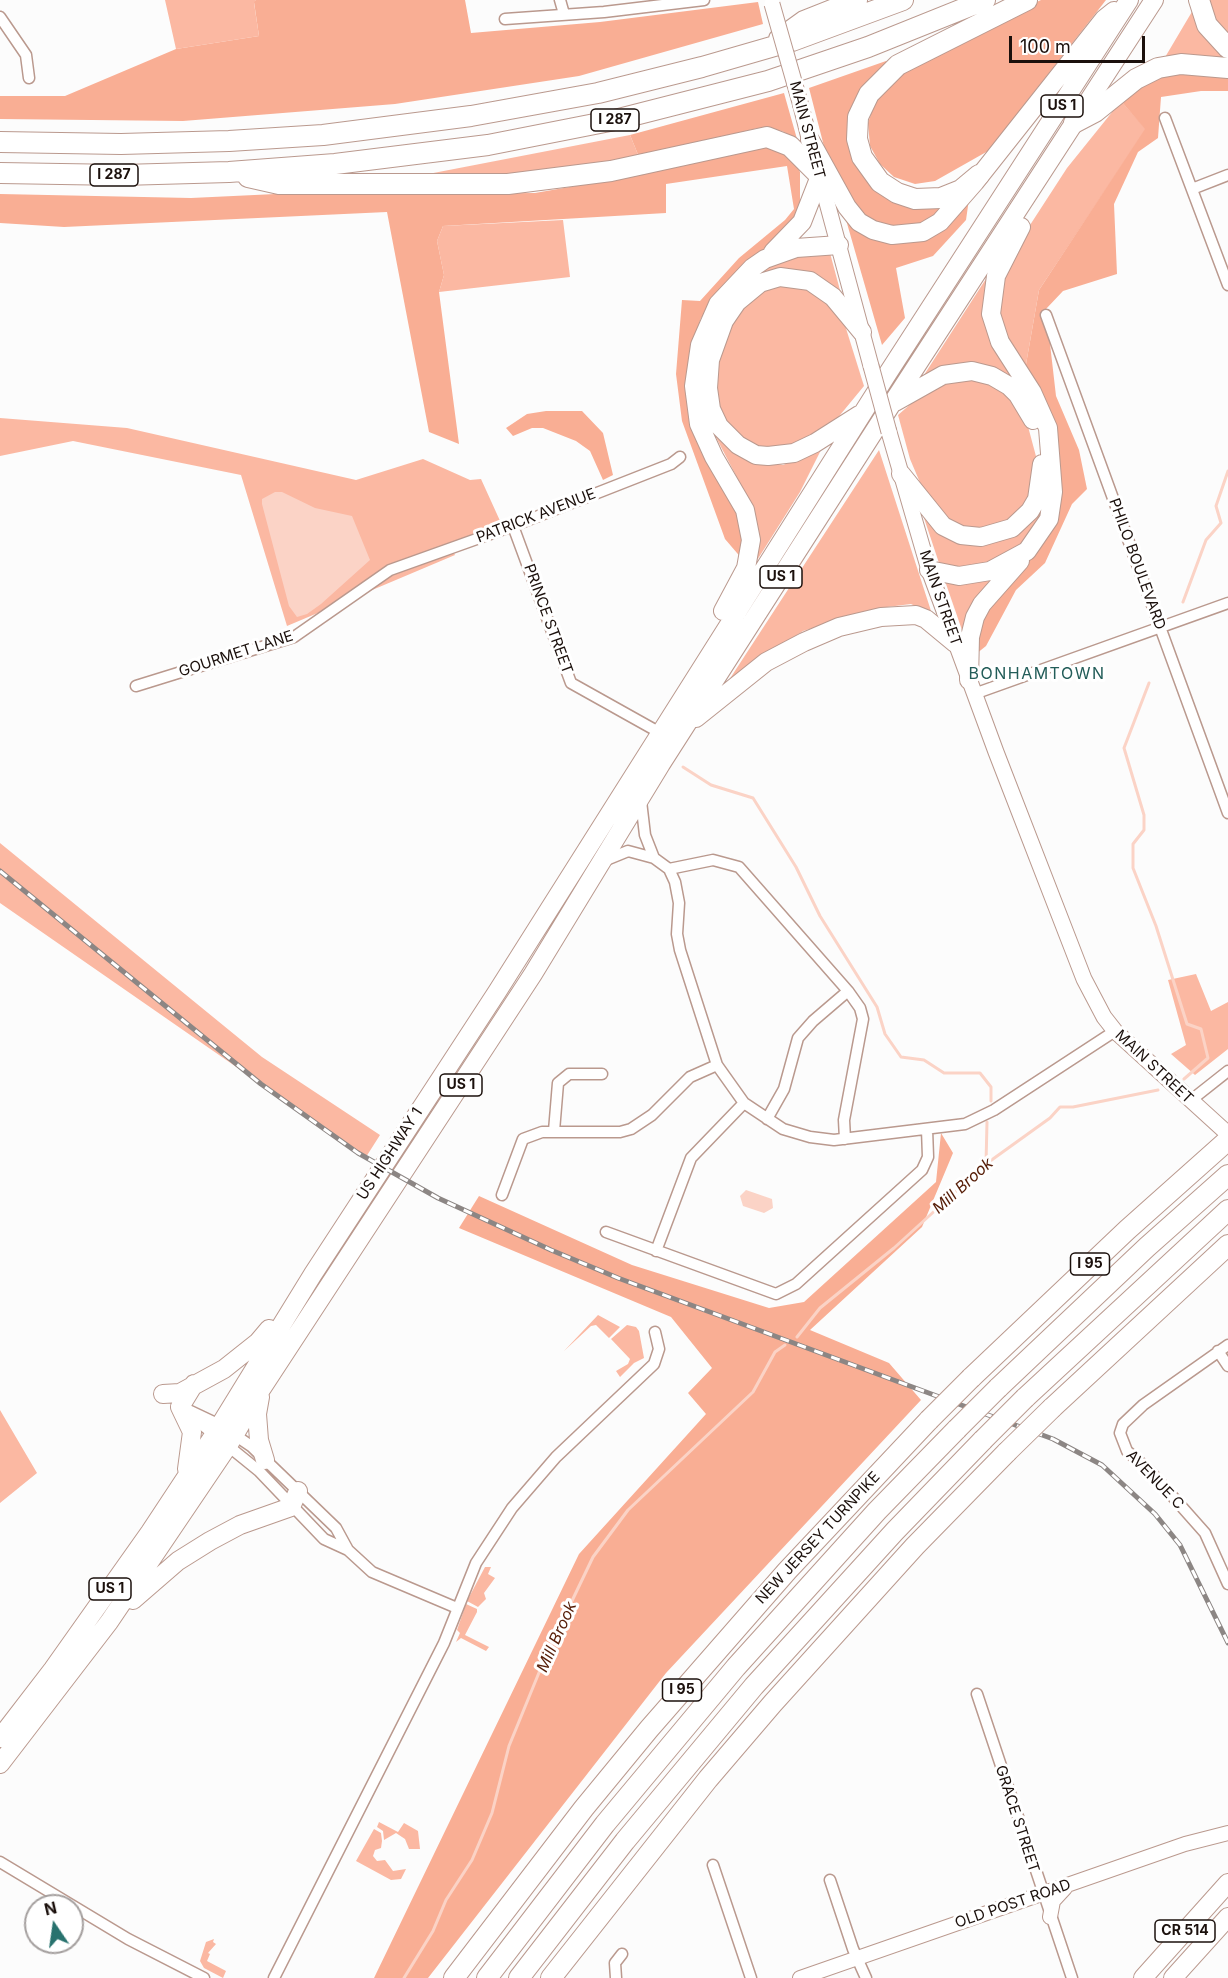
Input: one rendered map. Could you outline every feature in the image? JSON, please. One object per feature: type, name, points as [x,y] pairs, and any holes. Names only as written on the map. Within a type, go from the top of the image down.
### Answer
[{"type":"highway","points":[[765,49],[804,21],[857,0]]},
{"type":"highway","name":"I 287","points":[[0,142],[121,144],[229,141],[388,128],[471,116],[598,93],[765,49],[903,0]]},
{"type":"highway","name":"I 287","points":[[0,172],[122,176],[229,172],[335,164],[438,152],[615,120],[817,65],[985,0]]},
{"type":"highway","points":[[979,175],[961,190],[941,198],[915,199],[897,193],[880,182],[862,157],[857,139],[858,117],[869,94],[898,65],[1027,0]]},
{"type":"highway","points":[[1199,0],[1207,25],[1228,48]]},
{"type":"highway","points":[[1074,123],[1095,112],[1136,79],[1158,68],[1181,64],[1228,68]]},
{"type":"highway","points":[[229,172],[279,184],[508,184],[611,171],[767,137],[790,146],[820,176]]},
{"type":"highway","name":"NEW JERSEY TURNPIKE","points":[[454,1978],[528,1880],[648,1729],[787,1571],[929,1420],[1046,1304],[1228,1140]]},
{"type":"highway","name":"NEW JERSEY TURNPIKE","points":[[487,1978],[605,1824],[736,1667],[869,1520],[999,1388],[1131,1262],[1228,1175]]},
{"type":"highway","points":[[519,1978],[625,1841],[754,1686],[895,1531],[1024,1398],[1228,1210]]},
{"type":"highway","points":[[551,1978],[693,1797],[773,1703],[915,1546],[1052,1408],[1228,1245]]},
{"type":"main road","points":[[810,140],[846,207],[865,226],[882,234],[902,236],[931,228],[948,214],[1104,19],[1129,0]]},
{"type":"main road","name":"US 1","points":[[659,734],[1129,0]]},
{"type":"main road","name":"US 1","points":[[0,1738],[59,1660],[184,1480],[262,1388],[533,974],[683,729],[1154,0]]},
{"type":"main road","name":"MAIN STREET","points":[[771,2],[929,570],[1084,979],[1115,1031],[1228,1134]]},
{"type":"main road","points":[[972,687],[970,637],[978,611],[1028,551],[1049,519],[1053,492],[1051,440],[1035,398],[994,330],[991,304],[1003,258],[1041,195],[1041,175]]},
{"type":"main road","points":[[715,645],[713,629],[746,568],[751,540],[745,510],[714,457],[699,424],[694,398],[695,365],[704,331],[718,304],[740,279],[765,259],[802,222],[820,176]]},
{"type":"main road","points":[[765,259],[804,246],[839,245]]},
{"type":"main road","points":[[862,332],[833,297],[810,281],[780,277],[760,283],[744,294],[724,321],[710,360],[708,388],[713,415],[727,436],[747,451],[768,456],[794,453],[815,443],[863,413]]},
{"type":"main road","points":[[891,405],[932,380],[949,374],[972,371],[992,376],[1009,386],[1025,405],[1036,430],[1042,455],[1042,481],[1037,499],[1030,511],[1012,528],[990,537],[970,537],[943,526],[901,474]]},
{"type":"main road","points":[[929,570],[959,576],[982,574],[1028,551]]},
{"type":"main road","points":[[683,729],[766,662],[839,627],[881,617],[916,615],[926,619],[956,643]]},
{"type":"main road","name":"US HIGHWAY 1","points":[[224,1435],[313,1274],[497,992],[659,734]]},
{"type":"main road","points":[[163,1394],[180,1393],[224,1369],[258,1342],[313,1274]]},
{"type":"main road","points":[[184,1480],[192,1432],[180,1407],[194,1384]]},
{"type":"main road","points":[[262,1388],[257,1414],[259,1440],[265,1460]]},
{"type":"main road","name":"US 1","points":[[0,1764],[109,1622],[224,1435]]},
{"type":"main road","points":[[109,1622],[178,1561],[238,1525],[294,1499]]},
{"type":"main road","name":"CR 514","points":[[1143,1978],[1228,1883]]},
{"type":"main road","name":"CR 514","points":[[1173,1978],[1228,1917]]},
{"type":"street","points":[[560,0],[564,14]]},
{"type":"street","points":[[505,20],[704,0]]},
{"type":"street","points":[[0,17],[26,55],[29,78]]},
{"type":"street","points":[[1165,118],[1228,285]]},
{"type":"street","points":[[1192,189],[1228,176]]},
{"type":"street","name":"PHILO BOULEVARD","points":[[1046,315],[1228,813]]},
{"type":"street","name":"PATRICK AVENUE","points":[[390,570],[513,526],[671,464],[680,457]]},
{"type":"street","name":"PRINCE STREET","points":[[513,526],[571,683],[591,692],[659,734]]},
{"type":"street","name":"GOURMET LANE","points":[[136,686],[294,637],[390,570]]},
{"type":"street","points":[[972,687],[1160,628],[1228,603]]},
{"type":"street","points":[[659,734],[667,736],[683,729]]},
{"type":"street","points":[[640,798],[645,835],[654,858]]},
{"type":"street","points":[[600,863],[628,851],[654,858],[669,869],[675,882],[679,903],[677,934],[680,950],[717,1065],[744,1103],[767,1119],[796,1134],[822,1139],[845,1139],[927,1129],[979,1119],[1115,1031]]},
{"type":"street","points":[[669,869],[713,860],[739,867],[848,991],[860,1008],[863,1019],[844,1120],[845,1139]]},
{"type":"street","points":[[767,1119],[784,1089],[798,1038],[813,1020],[848,991]]},
{"type":"street","points":[[502,1195],[524,1139],[536,1133],[554,1131],[610,1132],[631,1129],[652,1115],[690,1077],[717,1065]]},
{"type":"street","points":[[1190,1101],[1228,1071]]},
{"type":"street","points":[[554,1131],[558,1083],[569,1074],[602,1074]]},
{"type":"street","points":[[656,1251],[691,1158],[744,1103]]},
{"type":"street","points":[[606,1232],[776,1294],[796,1284],[922,1170],[928,1157],[927,1129]]},
{"type":"street","points":[[274,1978],[444,1643],[476,1563],[512,1508],[556,1456],[654,1364],[659,1349],[655,1332]]},
{"type":"street","name":"AVENUE C","points":[[1228,1344],[1131,1415],[1120,1433],[1127,1451],[1149,1471],[1205,1533],[1228,1584]]},
{"type":"street","points":[[1218,1351],[1228,1366]]},
{"type":"street","points":[[180,1407],[265,1460],[324,1539],[348,1550],[372,1572],[457,1608]]},
{"type":"street","points":[[224,1435],[259,1471],[336,1528],[348,1550]]},
{"type":"street","name":"GRACE STREET","points":[[977,1694],[1072,1978]]},
{"type":"street","name":"OLD POST ROAD","points":[[800,1978],[1185,1844],[1228,1833]]},
{"type":"street","points":[[0,1862],[128,1939],[204,1978]]},
{"type":"street","points":[[713,1865],[752,1978]]},
{"type":"street","points":[[830,1880],[866,1978]]},
{"type":"street","points":[[1050,1917],[1055,1896],[1072,1883]]},
{"type":"street","points":[[616,1978],[615,1963],[622,1954]]},
{"type":"shaded area","points":[[165,0],[256,0],[254,3],[259,36],[176,49]]},
{"type":"shaded area","points":[[256,0],[465,0],[471,33],[600,22],[758,2],[763,24],[579,76],[395,104],[183,121],[0,119],[0,96],[65,96],[176,49],[259,36],[254,2]]},
{"type":"shaded area","points":[[1041,0],[1106,0],[988,151],[935,181],[915,184],[894,177],[880,164],[870,146],[868,123],[874,105],[886,87],[912,64],[945,44]]},
{"type":"shaded area","points":[[1207,0],[1228,0],[1228,36],[1208,10]]},
{"type":"shaded area","points":[[1193,10],[1228,55],[1228,61],[1164,59]]},
{"type":"shaded area","points":[[886,61],[889,65],[873,79],[860,171],[948,203],[936,216],[913,228],[875,224],[862,216],[828,162],[809,88]]},
{"type":"shaded area","points":[[1215,72],[1228,74],[1228,91],[1201,91],[1161,97],[1158,138],[1138,152],[1114,204],[1117,274],[1063,291],[1046,309],[1056,396],[1079,450],[1087,489],[1072,504],[1045,563],[1016,590],[986,646],[976,654],[983,617],[1029,560],[1060,468],[1025,370],[1039,290],[1145,129],[1121,101],[1154,74]]},
{"type":"shaded area","points":[[784,93],[797,139],[782,131],[758,128],[639,157],[630,135]]},
{"type":"shaded area","points":[[1121,101],[1146,129],[1039,290],[1025,370],[998,325],[1008,259],[1067,168]]},
{"type":"shaded area","points":[[630,135],[639,157],[535,177],[423,175]]},
{"type":"shaded area","points":[[765,147],[790,154],[800,172],[800,211],[791,226],[729,285],[701,318],[690,350],[688,394],[741,518],[743,560],[725,539],[682,421],[676,374],[682,300],[700,301],[739,258],[785,220],[794,209],[787,166],[666,184],[666,213],[443,226],[437,241],[444,275],[439,292],[459,444],[429,432],[387,212],[64,227],[0,223],[0,194],[191,198],[318,192],[321,195],[535,193],[644,174]]},
{"type":"shaded area","points":[[969,199],[966,220],[933,256],[896,268],[905,318],[882,345],[842,206],[875,239],[896,244],[915,242]]},
{"type":"shaded area","points":[[563,220],[570,277],[439,292],[444,275],[437,241],[443,226]]},
{"type":"shaded area","points":[[830,253],[844,305],[832,290],[758,278],[753,273],[784,256]]},
{"type":"shaded area","points":[[991,271],[986,303],[1021,387],[943,367],[924,375]]},
{"type":"shaded area","points":[[786,282],[824,295],[844,322],[864,386],[831,426],[781,450],[749,445],[720,417],[714,395],[722,339],[753,293]]},
{"type":"shaded area","points":[[966,377],[1000,387],[1026,419],[1037,460],[1036,482],[1020,514],[994,529],[950,525],[927,499],[910,459],[898,415],[928,389]]},
{"type":"shaded area","points":[[546,411],[582,411],[603,433],[613,475],[603,480],[590,451],[576,441],[543,428],[532,428],[513,436],[506,428],[527,414]]},
{"type":"shaded area","points":[[0,418],[127,428],[356,480],[423,459],[470,480],[481,479],[501,523],[450,545],[455,555],[287,626],[241,475],[73,441],[0,456]]},
{"type":"shaded area","points":[[709,424],[744,457],[783,465],[821,450],[800,492],[749,573],[743,489]]},
{"type":"shaded area","points":[[879,450],[932,614],[911,604],[879,608],[803,631],[729,680]]},
{"type":"shaded area","points":[[275,492],[282,492],[315,508],[352,516],[370,560],[321,604],[307,614],[297,617],[289,606],[262,504],[262,499]]},
{"type":"shaded area","points":[[1043,509],[1030,537],[999,563],[961,571],[940,566],[923,515],[951,538],[986,545],[1025,528]]},
{"type":"shaded area","points":[[1009,567],[963,633],[945,581]]},
{"type":"shaded area","points":[[0,843],[262,1057],[380,1135],[366,1157],[0,903]]},
{"type":"shaded area","points":[[1196,974],[1211,1011],[1228,1002],[1228,1049],[1195,1075],[1171,1054],[1186,1045],[1168,980]]},
{"type":"shaded area","points":[[941,1133],[953,1153],[922,1227],[810,1330],[889,1363],[921,1400],[666,1673],[428,1978],[374,1978],[579,1554],[706,1414],[688,1393],[712,1368],[671,1317],[459,1228],[479,1196],[632,1265],[769,1308],[804,1302],[936,1182]]},
{"type":"shaded area","points":[[746,1190],[772,1199],[773,1208],[764,1213],[743,1206],[740,1196]]},
{"type":"shaded area","points":[[598,1315],[620,1327],[609,1338],[596,1325],[591,1326],[564,1351]]},
{"type":"shaded area","points":[[627,1325],[636,1327],[639,1331],[644,1358],[634,1363],[620,1377],[616,1371],[628,1364],[630,1359],[611,1339]]},
{"type":"shaded area","points":[[0,1410],[37,1473],[0,1503]]},
{"type":"shaded area","points":[[485,1567],[491,1567],[488,1574],[495,1578],[484,1593],[486,1599],[478,1607],[467,1601]]},
{"type":"shaded area","points":[[466,1604],[477,1609],[477,1612],[465,1635],[489,1647],[486,1651],[461,1638],[456,1642],[460,1633],[457,1630]]},
{"type":"shaded area","points":[[379,1822],[398,1832],[404,1823],[418,1831],[420,1849],[409,1849],[405,1839],[396,1833],[384,1840],[383,1831],[377,1827]]},
{"type":"shaded area","points":[[374,1829],[381,1833],[382,1841],[381,1848],[375,1850],[373,1856],[377,1861],[385,1860],[393,1871],[406,1869],[401,1879],[391,1880],[356,1861]]},
{"type":"shaded area","points":[[214,1939],[213,1942],[216,1944],[208,1953],[210,1954],[207,1961],[226,1971],[223,1978],[204,1968],[200,1961],[206,1942]]},
{"type":"waterway","name":"Mill Brook","points":[[1183,602],[1206,540],[1221,523],[1216,506],[1228,471]]},
{"type":"waterway","name":"Mill Brook","points":[[1149,683],[1124,748],[1144,815],[1144,830],[1133,844],[1133,868],[1156,926],[1187,1024],[1201,1029],[1208,1058],[1184,1079]]},
{"type":"waterway","points":[[683,767],[711,785],[753,798],[796,867],[820,916],[877,1007],[885,1034],[901,1057],[924,1060],[944,1073],[980,1073],[991,1087],[991,1101]]},
{"type":"waterway","name":"Mill Brook","points":[[797,1337],[820,1308],[894,1248],[986,1164],[1050,1118],[1060,1107],[1073,1107],[1158,1090]]},
{"type":"waterway","points":[[986,1164],[987,1122]]},
{"type":"waterway","name":"Mill Brook","points":[[404,1978],[433,1931],[446,1900],[472,1860],[492,1813],[509,1746],[547,1653],[593,1557],[628,1510],[753,1392],[775,1352],[785,1345]]},
{"type":"railway","points":[[0,871],[261,1084],[358,1153],[438,1198],[618,1278],[1053,1439],[1102,1465],[1155,1514],[1180,1545],[1228,1643]]},
{"type":"district","name":"BONHAMTOWN","points":[[1037,674]]}]
